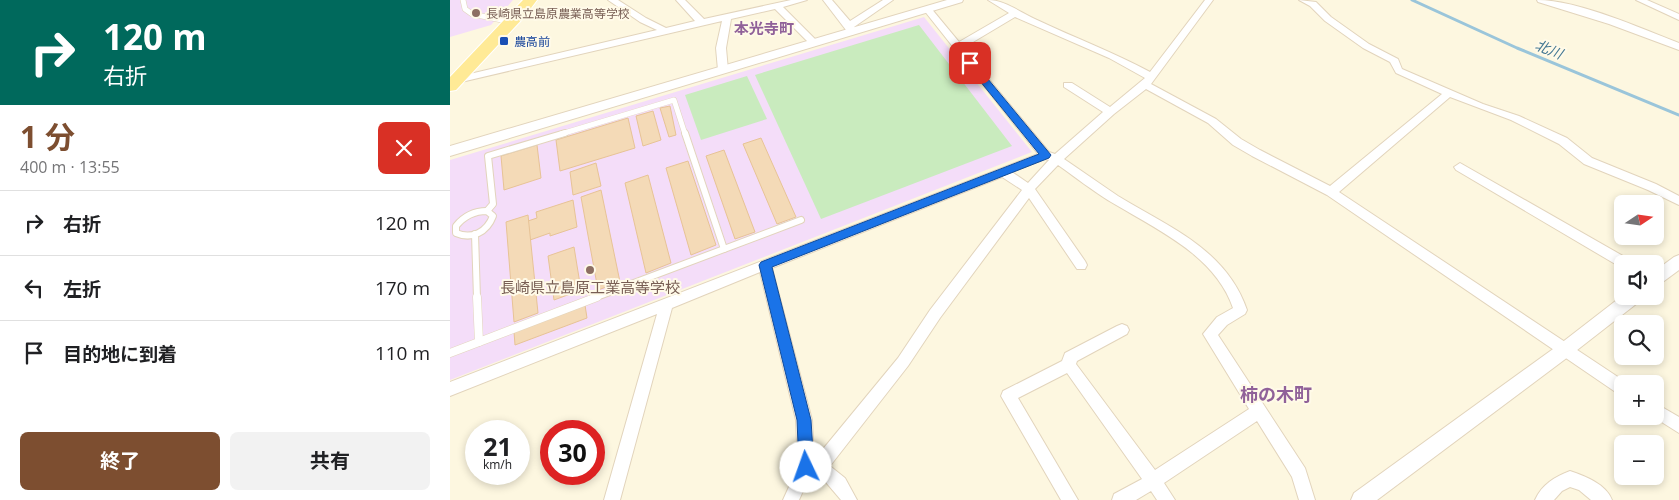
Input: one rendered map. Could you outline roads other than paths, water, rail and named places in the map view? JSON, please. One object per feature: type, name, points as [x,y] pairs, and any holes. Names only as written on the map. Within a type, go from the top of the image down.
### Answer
[{"type":"main road","points":[[453,83],[512,22],[530,0]]},
{"type":"street","points":[[612,0],[643,20],[665,31]]},
{"type":"street","points":[[680,0],[702,23]]},
{"type":"street","points":[[453,83],[665,31],[727,18],[772,4],[803,0]]},
{"type":"street","points":[[828,0],[850,29]]},
{"type":"street","points":[[850,29],[889,0]]},
{"type":"street","points":[[450,151],[814,43],[850,29],[958,0]]},
{"type":"street","points":[[992,0],[1014,14],[1130,64],[1148,81],[1212,121],[1237,142],[1331,192],[1614,382]]},
{"type":"street","points":[[791,500],[813,468],[903,362],[935,314],[1051,157],[1148,81],[1209,0]]},
{"type":"street","points":[[1542,0],[1613,22],[1679,47]]},
{"type":"street","points":[[1640,0],[1679,17]]},
{"type":"street","points":[[1312,1],[1328,19],[1354,38],[1395,61],[1399,71],[1479,106],[1523,122],[1563,141],[1588,161],[1652,187],[1679,201]]},
{"type":"street","points":[[772,4],[814,43]]},
{"type":"street","points":[[927,9],[1051,157],[1113,198],[1177,235],[1217,270],[1234,292],[1240,310],[1222,321],[1210,334],[1299,474],[1307,500]]},
{"type":"street","points":[[958,47],[1014,14]]},
{"type":"street","points":[[723,70],[721,48],[727,18]]},
{"type":"street","points":[[1068,85],[1110,112]]},
{"type":"street","points":[[1331,192],[1449,93]]},
{"type":"street","points":[[450,389],[1003,172],[1051,157]]},
{"type":"street","points":[[1460,167],[1614,257]]},
{"type":"street","points":[[1003,172],[1029,189],[1081,264]]},
{"type":"street","points":[[1664,273],[1679,261]]},
{"type":"street","points":[[765,265],[804,420],[813,468],[843,485],[849,500]]},
{"type":"street","points":[[612,500],[666,304]]},
{"type":"street","points":[[1361,500],[1566,349],[1622,305]]},
{"type":"street","points":[[1122,330],[1070,357],[1069,365],[1167,500]]},
{"type":"street","points":[[1069,365],[1008,396],[1070,500]]},
{"type":"street","points":[[1120,500],[1153,481],[1258,412]]},
{"type":"street","points":[[1664,416],[1679,426]]},
{"type":"street","points":[[1543,500],[1556,485],[1570,479],[1584,484],[1604,500]]},
{"type":"lane","points":[[463,0],[465,9],[472,14],[512,22]]},
{"type":"lane","points":[[487,212],[493,204],[488,156],[674,100],[724,249]]},
{"type":"lane","points":[[476,212],[487,212],[493,216],[490,224],[475,234],[459,235],[452,231],[464,218],[476,212]]},
{"type":"lane","points":[[450,353],[801,220]]},
{"type":"lane","points":[[475,234],[479,342]]},
{"type":"waterway","name":"北川","points":[[1412,0],[1517,48],[1679,115]]},
{"type":"place","name":"長崎県立島原農業高等学校","points":[[476,13]]},
{"type":"place","name":"農高前","points":[[504,41]]},
{"type":"place","name":"長崎県立島原工業高等学校","points":[[590,270]]},
{"type":"district","name":"本光寺町","points":[[764,28]]},
{"type":"district","name":"柿の木町","points":[[1276,394]]}]
